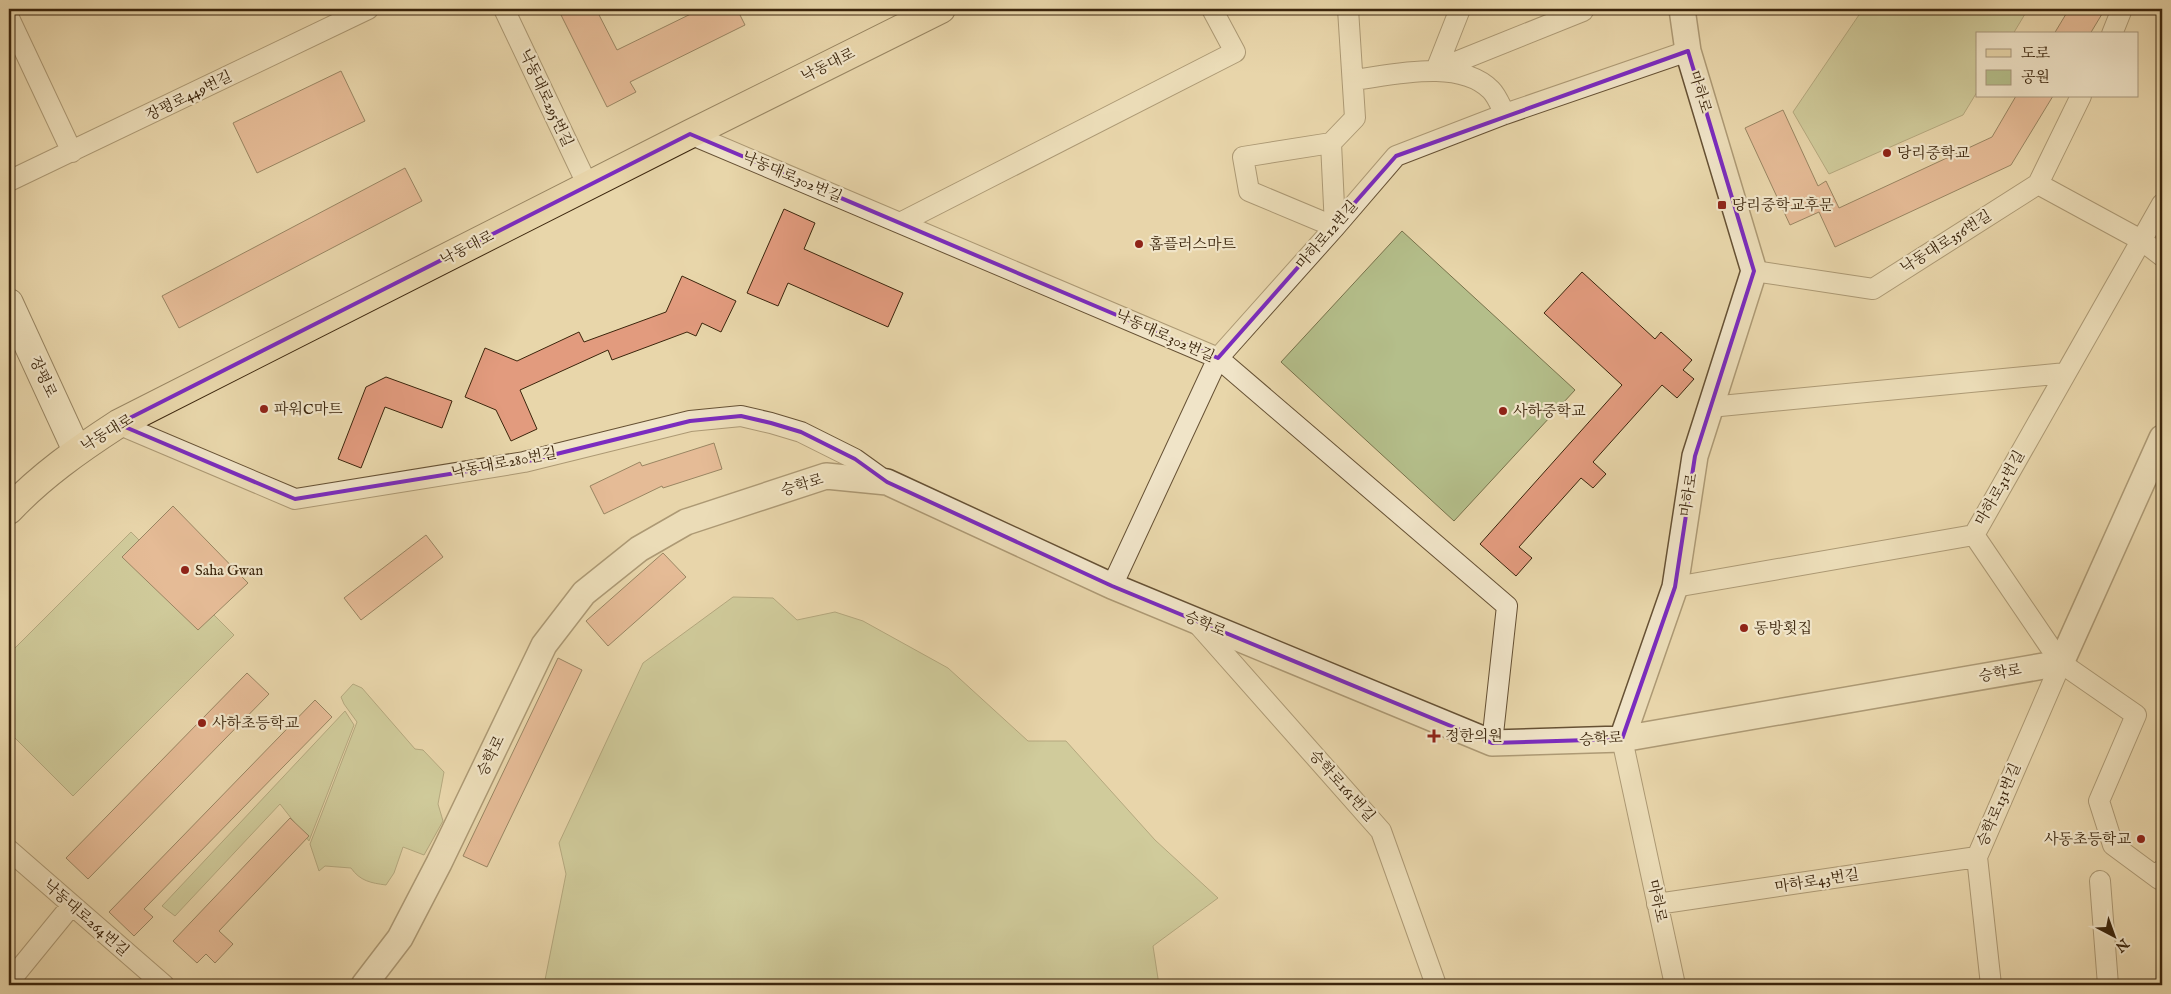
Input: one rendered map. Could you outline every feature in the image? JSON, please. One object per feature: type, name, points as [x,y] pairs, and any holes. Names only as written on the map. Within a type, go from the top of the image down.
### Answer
[{"type":"main road","name":"낙동대로","points":[[9,510],[28,490],[77,450],[118,424],[940,9]]},
{"type":"main road","name":"장평로","points":[[9,303],[77,450]]},
{"type":"street","name":"장평로449번길","points":[[9,181],[368,9]]},
{"type":"street","name":"낙동대로295번길","points":[[504,9],[588,186]]},
{"type":"street","points":[[900,223],[1235,52],[1212,9]]},
{"type":"street","points":[[1331,143],[1335,227],[1249,192],[1243,157],[1331,143],[1354,118],[1354,80],[1348,9]]},
{"type":"street","points":[[1436,70],[1460,9]]},
{"type":"street","points":[[1354,80],[1436,70],[1583,11],[1582,9]]},
{"type":"street","name":"마하로","points":[[1675,985],[1622,739],[1675,587],[1695,456],[1754,271],[1688,52],[1682,9]]},
{"type":"street","points":[[2113,32],[2122,9]]},
{"type":"street","points":[[9,18],[72,152]]},
{"type":"street","name":"마하로12번길","points":[[1112,586],[1218,358],[1396,156],[1505,114],[1688,52]]},
{"type":"street","points":[[1436,70],[1472,78],[1491,90],[1505,114]]},
{"type":"street","points":[[2080,98],[2038,184],[2141,240],[2162,256]]},
{"type":"street","name":"낙동대로302번길","points":[[690,134],[1218,358],[1507,606],[1492,743]]},
{"type":"street","name":"낙동대로356번길","points":[[1754,271],[1873,289],[2038,184]]},
{"type":"street","name":"마하로31번길","points":[[1675,587],[1974,535],[2162,204]]},
{"type":"street","points":[[1710,407],[2066,373]]},
{"type":"street","name":"낙동대로280번길","points":[[118,424],[295,499],[524,462],[690,421],[741,416],[801,432],[855,459],[887,482]]},
{"type":"street","points":[[2061,663],[2162,438]]},
{"type":"street","name":"승학로","points":[[364,985],[400,938],[440,863],[544,645],[584,593],[639,549],[686,522],[826,476],[887,482],[1112,586],[1492,743],[1622,739],[2061,663]]},
{"type":"street","points":[[1974,535],[2061,663],[2136,715],[2099,801],[2113,845],[2159,879],[2162,870]]},
{"type":"street","name":"승학로161번길","points":[[1194,620],[1381,830],[1432,984]]},
{"type":"street","name":"승학로131번길","points":[[1991,985],[1977,856],[2061,663]]},
{"type":"street","name":"낙동대로264번길","points":[[9,850],[71,906],[164,985]]},
{"type":"street","name":"마하로43번길","points":[[1657,904],[1977,856]]},
{"type":"street","points":[[2100,881],[2108,985]]},
{"type":"street","points":[[9,982],[71,906]]},
{"type":"highlighted area","points":[[1688,51],[1754,271],[1695,456],[1675,587],[1622,739],[1492,743],[1112,586],[887,482],[855,459],[801,432],[741,416],[690,421],[524,462],[295,499],[118,424],[690,134],[1218,358],[1396,156]]},
{"type":"green space","points":[[1863,9],[2028,9],[2014,32],[1976,32],[1976,94],[1963,115],[1829,174],[1793,112]]},
{"type":"green space","points":[[1402,231],[1575,390],[1454,521],[1281,362]]},
{"type":"green space","points":[[131,532],[234,635],[73,796],[9,732],[9,654]]},
{"type":"green space","points":[[733,597],[773,598],[797,620],[835,612],[863,621],[948,668],[1028,741],[1066,741],[1155,840],[1218,898],[1153,946],[1159,985],[544,985],[566,874],[559,843],[643,663]]},
{"type":"green space","points":[[353,684],[362,688],[415,749],[423,750],[444,772],[438,804],[443,821],[424,855],[403,847],[394,873],[386,885],[366,881],[351,868],[325,866],[319,871],[310,844],[357,722],[341,697]]},
{"type":"green space","points":[[345,711],[354,725],[309,841],[280,804],[175,916],[162,906]]},
{"type":"building","points":[[558,9],[596,9],[617,50],[701,9],[737,9],[745,25],[630,82],[636,92],[607,107]]},
{"type":"building","points":[[2069,9],[2105,9],[2091,32],[2055,32]]},
{"type":"building","points":[[341,71],[365,121],[257,173],[233,123]]},
{"type":"building","points":[[2015,98],[2052,98],[2011,165],[1835,247],[1819,212],[1790,225],[1745,128],[1783,110],[1818,186],[1826,181],[1839,208],[1992,137]]},
{"type":"building","points":[[405,168],[422,201],[179,328],[162,296]]},
{"type":"building","points":[[784,209],[815,223],[804,249],[903,293],[888,327],[788,283],[778,306],[747,293]]},
{"type":"building","points":[[1582,272],[1655,339],[1661,332],[1692,360],[1683,370],[1694,379],[1677,398],[1662,385],[1593,462],[1606,474],[1593,488],[1581,478],[1519,547],[1532,558],[1516,576],[1480,544],[1622,385],[1544,313]]},
{"type":"building","points":[[682,276],[736,301],[721,332],[702,323],[696,336],[687,332],[612,360],[608,350],[520,390],[537,429],[511,441],[496,410],[465,397],[485,348],[517,361],[579,332],[584,342],[666,312]]},
{"type":"building","points":[[386,377],[452,401],[442,428],[385,407],[361,468],[338,459],[366,387]]},
{"type":"building","points":[[714,443],[722,469],[663,488],[662,486],[604,514],[590,486],[640,462],[642,466]]},
{"type":"building","name":"Saha Gwan","points":[[173,506],[248,583],[198,630],[122,557]]},
{"type":"building","points":[[426,535],[443,557],[361,620],[344,598]]},
{"type":"building","points":[[663,553],[686,577],[608,646],[586,621]]},
{"type":"building","points":[[558,658],[582,670],[487,867],[463,856]]},
{"type":"building","points":[[247,673],[269,694],[88,879],[66,858]]},
{"type":"building","points":[[315,700],[332,717],[144,909],[153,917],[134,936],[109,912]]},
{"type":"building","points":[[290,818],[309,836],[219,931],[233,944],[215,963],[206,954],[197,963],[173,941]]},
{"type":"place","name":"당리중학교","points":[[1887,153]]},
{"type":"place","name":"당리중학교후문","points":[[1722,205]]},
{"type":"place","name":"홈플러스마트","points":[[1139,244]]},
{"type":"place","name":"파워C마트","points":[[264,409]]},
{"type":"place","name":"사하중학교","points":[[1503,411]]},
{"type":"place","name":"Saha Gwan","points":[[185,570]]},
{"type":"place","name":"동방횟집","points":[[1744,628]]},
{"type":"place","name":"사하초등학교","points":[[202,723]]},
{"type":"place","name":"정한의원","points":[[1434,736]]},
{"type":"place","name":"사동초등학교","points":[[2141,839]]}]
